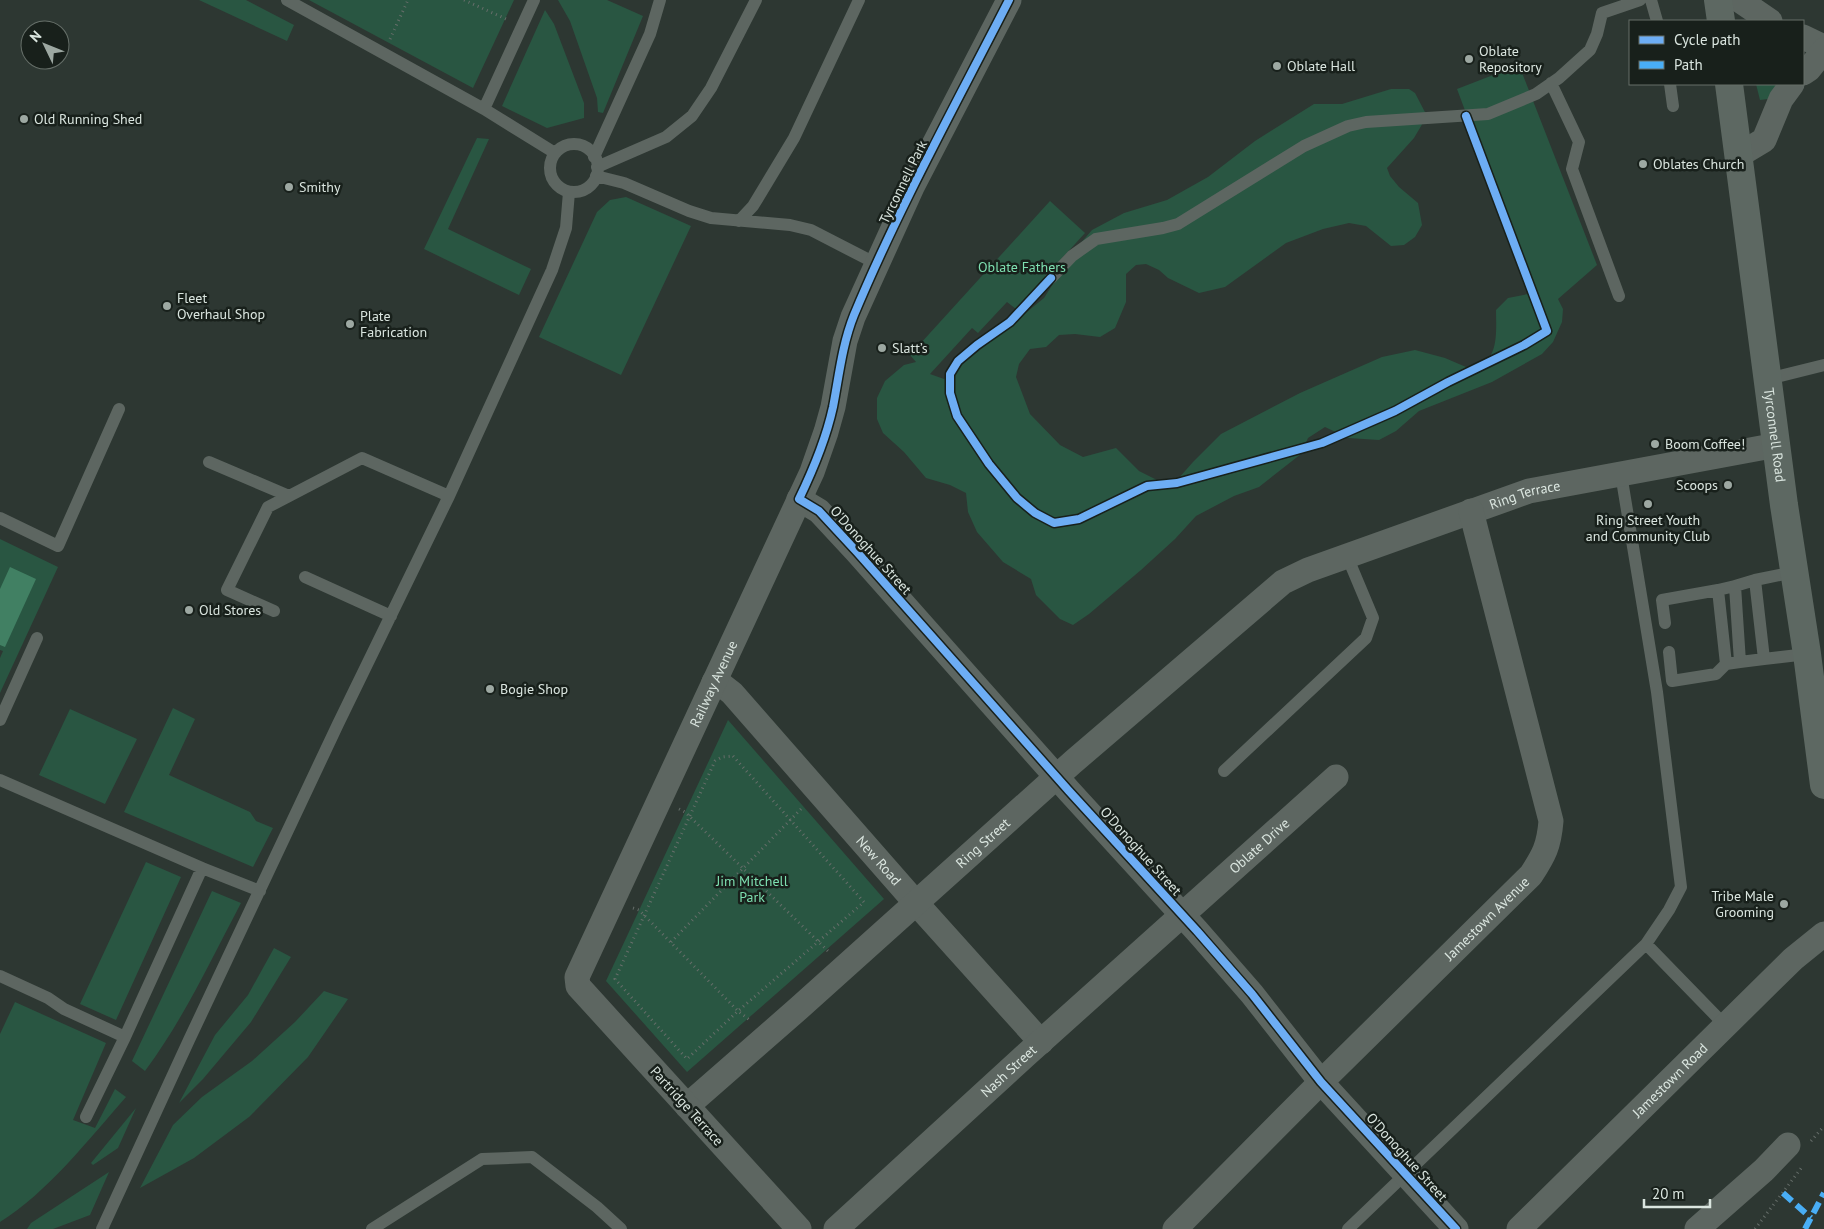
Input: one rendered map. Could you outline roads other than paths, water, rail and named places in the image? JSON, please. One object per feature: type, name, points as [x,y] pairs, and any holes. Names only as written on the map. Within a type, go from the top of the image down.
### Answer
[{"type":"main road","points":[[1718,0],[1721,20]]},
{"type":"main road","name":"Tyrconnell Road","points":[[1734,86],[1739,155],[1776,445],[1824,785]]},
{"type":"street","name":"Tyrconnell Park","points":[[836,381],[845,341],[853,317],[912,187],[1009,0]]},
{"type":"street","points":[[1739,0],[1769,20]]},
{"type":"street","points":[[1804,38],[1824,48]]},
{"type":"street","points":[[1804,53],[1824,48]]},
{"type":"street","points":[[1804,72],[1824,48]]},
{"type":"street","points":[[1739,155],[1764,140],[1781,99],[1791,85]]},
{"type":"street","name":"Railway Avenue","points":[[577,982],[581,968],[755,590],[812,472],[833,407],[836,381]]},
{"type":"street","name":"Ring Terrace","points":[[1283,582],[1308,570],[1529,491],[1776,445]]},
{"type":"street","name":"O'Donoghue Street","points":[[799,499],[819,511],[831,523],[1252,994],[1321,1082],[1404,1175],[1456,1229]]},
{"type":"street","name":"Jamestown Avenue","points":[[1175,1229],[1531,875],[1550,840],[1550,821],[1471,511]]},
{"type":"street","name":"Ring Street","points":[[687,1106],[1057,776],[1283,582]]},
{"type":"street","name":"New Road","points":[[714,682],[732,693],[1041,1042]]},
{"type":"street","name":"Oblate Drive","points":[[1182,915],[1336,777]]},
{"type":"street","name":"Nash Street","points":[[836,1229],[1182,915]]},
{"type":"street","name":"Jamestown Road","points":[[1519,1229],[1793,959],[1824,934]]},
{"type":"street","name":"Partridge Terrace","points":[[577,982],[578,986],[799,1229]]},
{"type":"street","points":[[1696,1229],[1764,1170],[1798,1145]]},
{"type":"lane","points":[[287,0],[484,109],[555,153]]},
{"type":"lane","points":[[484,109],[534,0]]},
{"type":"lane","points":[[660,0],[650,34],[596,166],[588,187],[576,192],[569,192],[555,184],[549,168],[551,160],[561,148],[575,144],[590,150],[596,166],[624,184],[689,211],[711,218],[790,225],[811,230],[878,264]]},
{"type":"lane","points":[[596,166],[666,137],[692,116],[711,88],[756,0]]},
{"type":"lane","points":[[740,221],[753,206],[794,138],[859,0]]},
{"type":"lane","points":[[1051,278],[1072,256],[1096,240],[1178,224],[1304,146],[1348,126],[1366,122],[1488,114],[1536,94],[1590,50],[1597,34],[1602,13],[1639,0]]},
{"type":"lane","points":[[1651,0],[1657,20]]},
{"type":"lane","points":[[1551,83],[1579,142],[1572,169],[1619,296]]},
{"type":"lane","points":[[1670,85],[1673,106]]},
{"type":"lane","points":[[102,1229],[390,616],[449,496],[552,270],[566,228],[569,192]]},
{"type":"lane","points":[[1768,380],[1824,364]]},
{"type":"lane","points":[[0,518],[58,546],[119,409]]},
{"type":"lane","points":[[274,611],[228,590],[268,507],[362,458],[449,496]]},
{"type":"lane","points":[[209,462],[289,496]]},
{"type":"lane","points":[[1348,1229],[1646,944],[1669,910],[1680,887],[1657,692],[1621,474]]},
{"type":"lane","points":[[1224,771],[1366,638],[1373,618],[1347,556]]},
{"type":"lane","points":[[1665,623],[1662,600],[1718,590],[1794,572]]},
{"type":"lane","points":[[305,576],[390,616]]},
{"type":"lane","points":[[1755,580],[1764,659]]},
{"type":"lane","points":[[1735,586],[1740,662]]},
{"type":"lane","points":[[1718,590],[1726,664]]},
{"type":"lane","points":[[0,720],[37,638]]},
{"type":"lane","points":[[1669,652],[1672,681],[1716,674],[1726,664],[1807,654]]},
{"type":"lane","points":[[0,780],[202,868],[260,891]]},
{"type":"lane","points":[[86,1117],[125,1037],[202,868]]},
{"type":"lane","points":[[1646,944],[1727,1024]]},
{"type":"lane","points":[[0,976],[48,998],[64,1009],[125,1037]]},
{"type":"lane","points":[[372,1229],[482,1159],[532,1158],[597,1207],[620,1229]]},
{"type":"place","name":"Oblate Repository","points":[[1469,59]]},
{"type":"place","name":"Oblate Hall","points":[[1277,66]]},
{"type":"place","name":"Old Running Shed","points":[[24,119]]},
{"type":"place","name":"Oblates Church","points":[[1643,164]]},
{"type":"place","name":"Smithy","points":[[289,187]]},
{"type":"place","name":"Fleet Overhaul Shop","points":[[167,306]]},
{"type":"place","name":"Plate Fabrication","points":[[350,324]]},
{"type":"place","name":"Slatt’s","points":[[882,348]]},
{"type":"place","name":"Boom Coffee!","points":[[1655,444]]},
{"type":"place","name":"Scoops","points":[[1728,485]]},
{"type":"place","name":"Ring Street Youth and Community Club","points":[[1648,504]]},
{"type":"place","name":"Old Stores","points":[[189,610]]},
{"type":"place","name":"Bogie Shop","points":[[490,689]]},
{"type":"place","name":"Tribe Male Grooming","points":[[1784,904]]},
{"type":"park label","name":"Oblate Fathers","points":[[1022,267]]},
{"type":"park label","name":"Jim Mitchell Park","points":[[752,890]]}]
